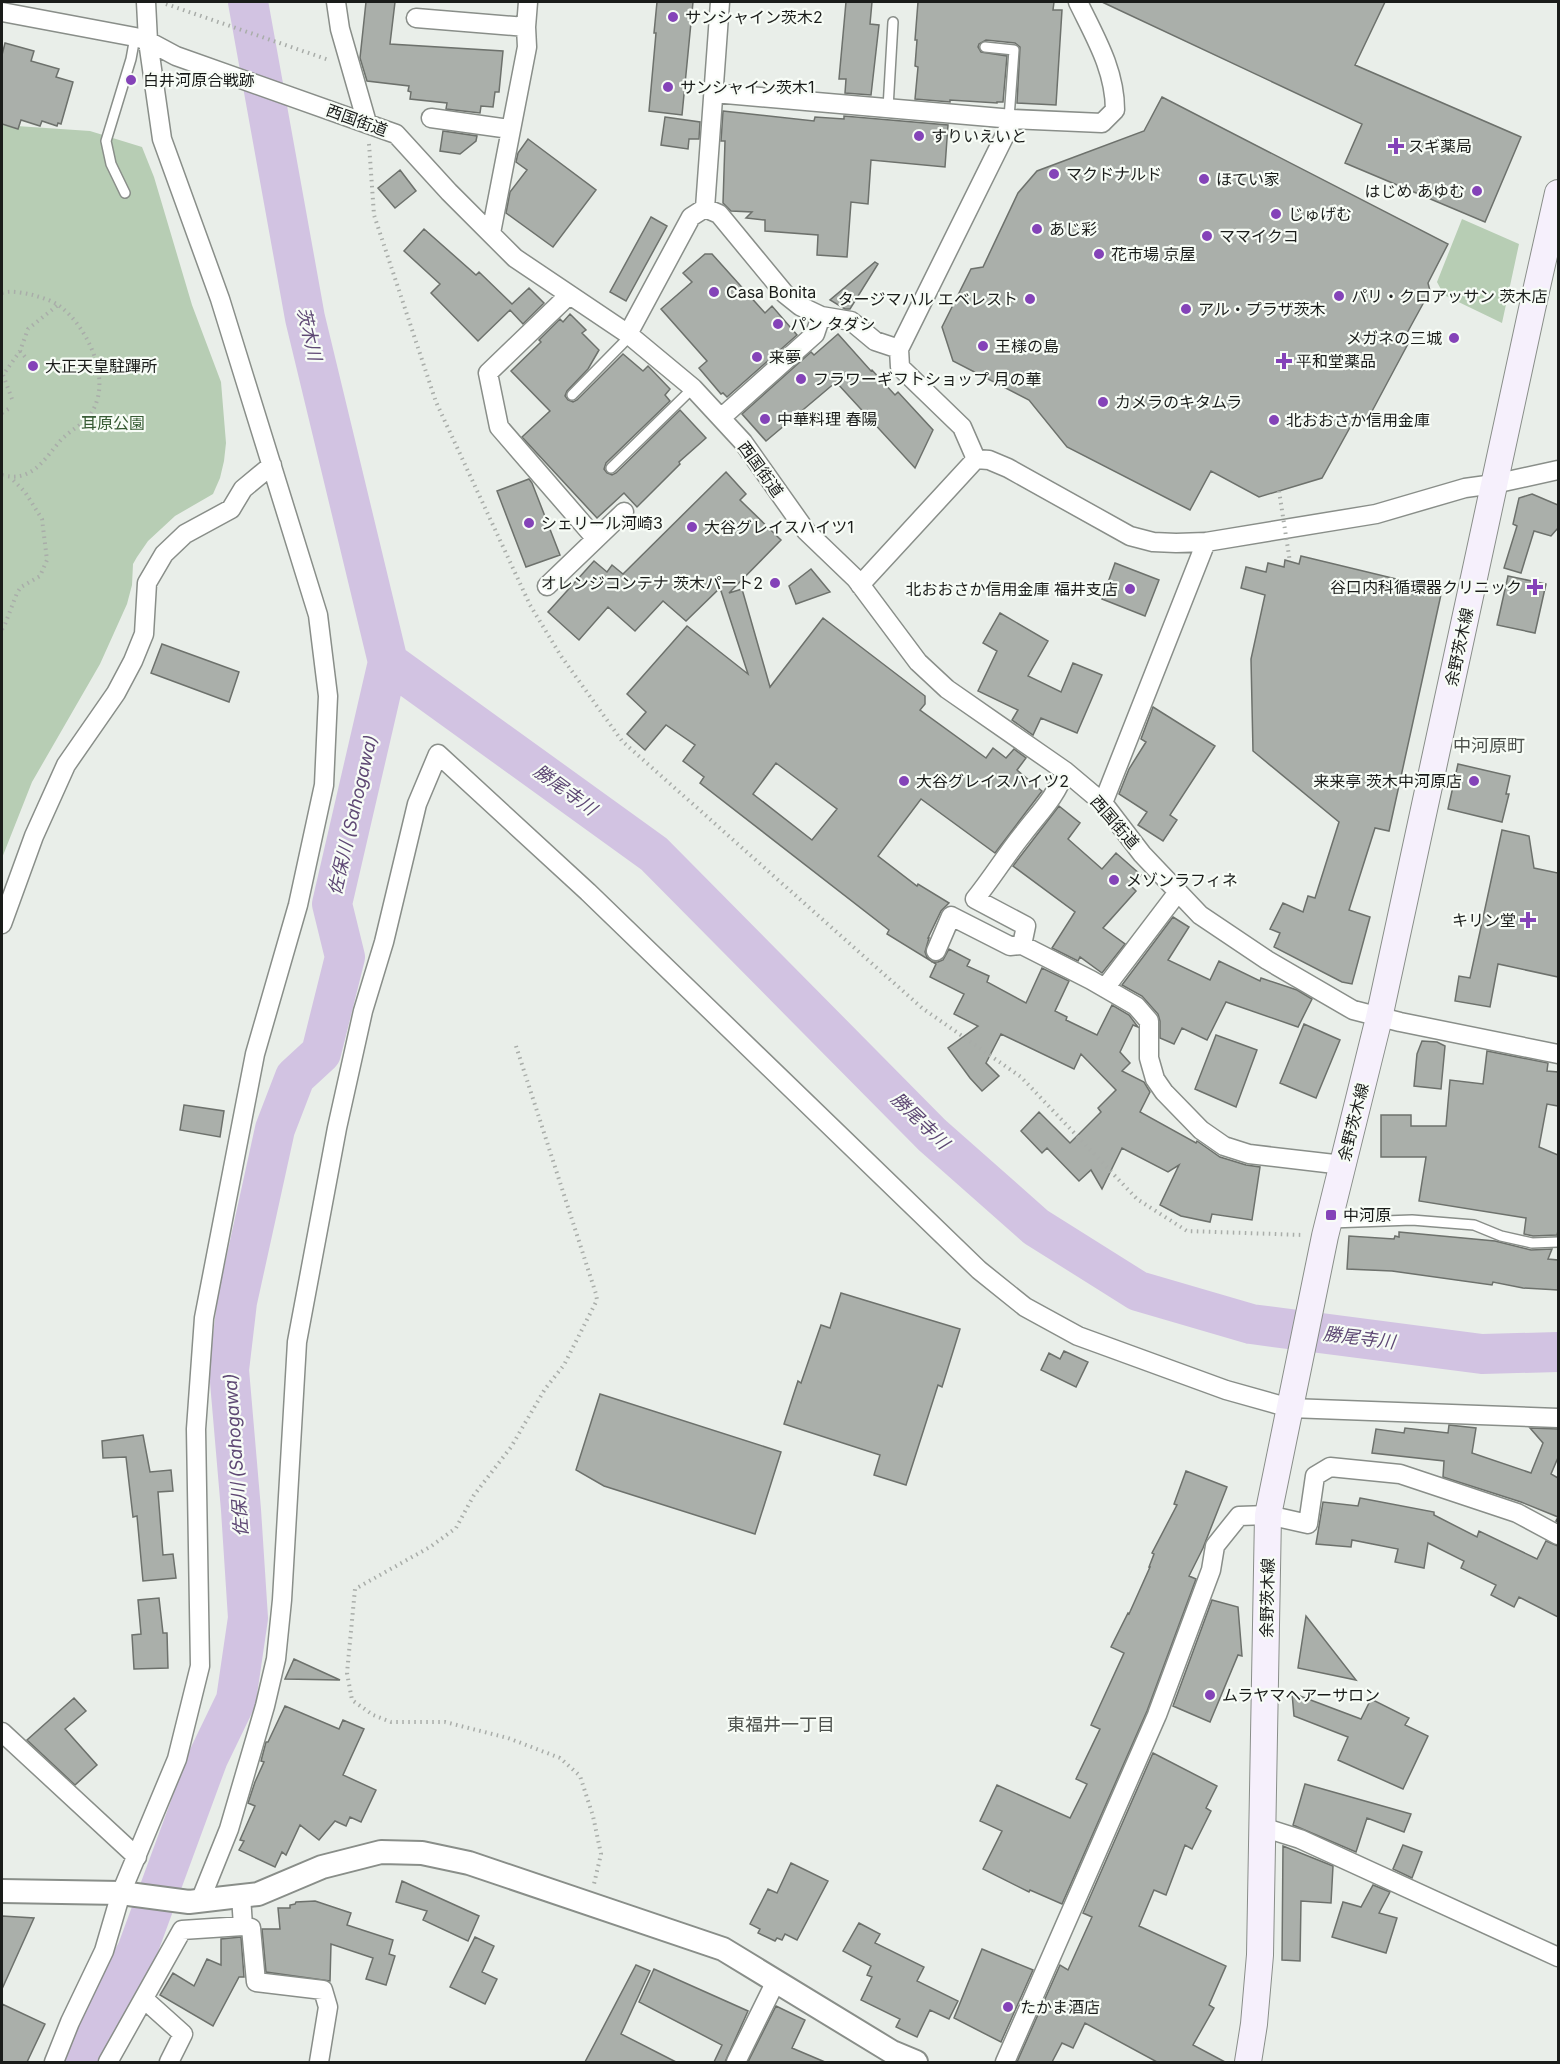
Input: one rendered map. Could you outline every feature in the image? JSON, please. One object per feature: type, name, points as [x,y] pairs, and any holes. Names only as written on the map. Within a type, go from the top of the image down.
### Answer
[{"type":"main road","name":"余野茨木線","points":[[1248,2062],[1260,1955],[1268,1515],[1327,1230],[1379,1018],[1558,193]]},
{"type":"street","points":[[54,2062],[70,2022],[104,1951],[121,1893],[177,1759],[201,1666],[196,1429],[204,1318],[255,1054],[298,905],[324,785],[328,696],[318,615],[216,288],[162,139],[141,39],[146,2]]},
{"type":"street","points":[[336,2],[340,29],[367,123]]},
{"type":"street","points":[[491,233],[527,47],[528,2]]},
{"type":"street","points":[[705,208],[720,2]]},
{"type":"street","points":[[714,93],[1011,118],[1102,123],[1114,110],[1115,93],[1108,64],[1078,2]]},
{"type":"street","name":"西国街道","points":[[2,12],[141,39],[176,56],[396,134],[449,192],[515,258],[629,335],[693,388],[743,442],[806,531],[856,579],[918,662],[947,689],[1065,771],[1102,803],[1142,854],[1200,915],[1267,960],[1353,1010],[1379,1018],[1558,1054]]},
{"type":"street","points":[[416,18],[526,27]]},
{"type":"street","points":[[431,118],[510,129]]},
{"type":"street","points":[[976,459],[962,427],[900,367],[899,349],[1011,118]]},
{"type":"street","points":[[705,208],[719,214],[785,294],[800,306],[821,316],[851,321],[875,341],[899,349]]},
{"type":"street","points":[[629,335],[692,217],[705,208]]},
{"type":"street","points":[[568,295],[488,373],[499,427],[596,539]]},
{"type":"street","points":[[722,417],[815,334],[821,316]]},
{"type":"street","points":[[976,459],[989,460],[1008,468],[1130,536],[1153,542],[1206,542],[1376,514],[1465,488],[1558,470]]},
{"type":"street","points":[[860,585],[976,459]]},
{"type":"street","points":[[2,924],[34,836],[66,765],[116,693],[134,661],[144,634],[147,583],[164,554],[185,534],[231,509],[243,489],[272,465]]},
{"type":"street","points":[[547,586],[624,512]]},
{"type":"street","points":[[1102,803],[1206,542]]},
{"type":"street","points":[[195,1902],[229,1829],[265,1706],[276,1659],[283,1589],[297,1342],[337,1128],[363,1011],[384,942],[417,804],[438,754],[588,892],[979,1270],[1025,1307],[1078,1336],[1226,1390],[1291,1401],[1558,1418]]},
{"type":"street","points":[[1022,945],[1026,926],[975,899],[1022,835],[1049,804],[1065,771]]},
{"type":"street","points":[[1105,988],[1178,892]]},
{"type":"street","points":[[936,951],[951,916],[1010,946],[1022,945],[1105,988],[1137,1006],[1149,1021],[1149,1058],[1155,1079],[1164,1092],[1201,1130],[1224,1146],[1249,1154],[1343,1165]]},
{"type":"street","points":[[1005,2062],[1157,1715],[1211,1570],[1215,1546],[1239,1516],[1268,1515],[1308,1524],[1315,1476],[1330,1467],[1400,1474],[1517,1513],[1558,1534]]},
{"type":"street","points":[[2,1732],[137,1857]]},
{"type":"street","points":[[1262,1827],[1300,1839],[1558,1957]]},
{"type":"street","points":[[2,1892],[121,1893],[195,1902],[258,1894],[322,1867],[381,1852],[422,1853],[469,1863],[723,1949],[892,2052],[916,2062]]},
{"type":"street","points":[[241,1896],[243,1926]]},
{"type":"street","points":[[108,2062],[182,1930],[243,1926],[251,1928],[256,1982],[323,1990],[328,2007],[319,2062]]},
{"type":"street","points":[[736,2062],[776,1981]]},
{"type":"street","points":[[144,1999],[183,2034],[169,2062]]},
{"type":"lane","points":[[888,108],[893,22]]},
{"type":"lane","points":[[125,193],[111,164],[105,141],[131,59],[141,39]]},
{"type":"lane","points":[[985,47],[1014,50],[1011,118]]},
{"type":"lane","points":[[572,395],[629,335]]},
{"type":"lane","points":[[611,468],[693,388]]},
{"type":"lane","points":[[1327,1230],[1422,1220],[1474,1225],[1501,1236],[1532,1243],[1558,1242]]},
{"type":"path","points":[[159,2],[336,62]]},
{"type":"path","points":[[367,123],[374,215],[436,402],[530,604],[561,656],[622,741],[922,1008],[1021,1077],[1137,1199],[1187,1231],[1327,1230]]},
{"type":"path","points":[[2,293],[8,291],[27,294],[58,305],[74,319],[93,351],[100,387],[98,399],[89,418],[61,441],[41,465],[25,474],[11,478],[2,476]]},
{"type":"path","points":[[12,399],[3,375],[20,351],[28,329],[58,305]]},
{"type":"path","points":[[20,351],[26,358]]},
{"type":"path","points":[[2,414],[10,408]]},
{"type":"path","points":[[2,629],[17,593],[21,587],[40,576],[47,560],[42,519],[25,492],[11,478]]},
{"type":"path","points":[[1279,491],[1290,561]]},
{"type":"path","points":[[516,1046],[597,1294],[597,1300],[564,1365],[545,1389],[511,1448],[474,1495],[456,1527],[430,1547],[355,1589],[347,1673],[352,1700],[373,1715],[391,1722],[445,1722],[508,1738],[560,1758],[580,1776],[593,1816],[601,1854],[598,1874],[588,1902]]},
{"type":"green space","name":"耳原公園","points":[[2,125],[90,131],[142,147],[154,177],[192,305],[221,382],[226,443],[220,478],[213,494],[175,516],[148,541],[133,564],[132,585],[127,604],[100,664],[32,782],[2,858]]},
{"type":"green space","points":[[1462,219],[1519,244],[1502,323],[1444,295],[1437,282]]},
{"type":"building","points":[[366,2],[395,2],[390,44],[503,51],[499,92],[495,92],[493,107],[481,106],[480,113],[446,109],[447,103],[410,99],[409,86],[367,81],[360,58]]},
{"type":"building","points":[[657,2],[693,2],[682,115],[649,111]]},
{"type":"building","points":[[846,2],[872,2],[870,24],[879,25],[871,95],[845,93],[846,79],[839,79]]},
{"type":"building","points":[[918,2],[1054,2],[1053,10],[1062,10],[1056,105],[1017,103],[1020,47],[1015,43],[986,40],[979,44],[981,52],[1007,56],[1003,102],[950,100],[950,102],[915,99],[918,67],[915,66],[917,40],[915,40]]},
{"type":"building","points":[[1102,2],[1385,2],[1355,65],[1521,137],[1485,222],[1345,163],[1362,124]]},
{"type":"building","points":[[5,43],[34,51],[31,61],[59,69],[56,77],[73,82],[61,124],[58,123],[57,126],[42,121],[40,126],[21,120],[18,129],[2,124],[2,55]]},
{"type":"building","name":"アル・プラザ茨木","points":[[1162,97],[1448,244],[1428,283],[1430,291],[1407,333],[1409,342],[1370,415],[1353,422],[1322,478],[1259,497],[1211,471],[1190,510],[1067,447],[1029,400],[953,361],[942,327],[971,269],[983,267],[1018,193],[1037,171],[1144,131]]},
{"type":"building","points":[[723,111],[814,121],[815,117],[844,119],[844,116],[948,125],[945,167],[871,160],[868,204],[851,202],[847,257],[817,255],[818,235],[765,231],[765,220],[746,218],[752,212],[731,211],[723,203],[725,141],[721,141]]},
{"type":"building","points":[[665,117],[700,122],[699,139],[689,139],[688,149],[661,145]]},
{"type":"building","points":[[443,131],[477,136],[476,141],[460,154],[440,151]]},
{"type":"building","points":[[528,139],[596,190],[553,247],[506,213],[510,192],[527,170],[516,162],[518,153]]},
{"type":"building","points":[[400,170],[416,191],[395,208],[378,188]]},
{"type":"building","points":[[651,217],[667,226],[626,301],[610,292]]},
{"type":"building","points":[[424,229],[476,275],[479,272],[512,304],[529,288],[544,303],[523,324],[510,310],[478,341],[431,293],[440,284],[404,251]]},
{"type":"building","points":[[705,254],[712,254],[765,313],[772,306],[797,335],[727,397],[721,394],[699,368],[707,361],[661,309],[692,282],[683,273]]},
{"type":"building","points":[[875,262],[878,264],[850,309],[845,309],[830,300]]},
{"type":"building","points":[[570,314],[586,330],[582,333],[599,350],[588,369],[567,391],[565,396],[568,400],[573,402],[577,400],[623,354],[643,371],[648,366],[670,389],[665,395],[670,401],[606,463],[604,469],[607,473],[612,475],[616,473],[680,410],[706,438],[679,462],[680,464],[637,507],[624,493],[597,518],[522,437],[550,411],[511,371],[541,342],[539,340],[560,319],[563,322]]},
{"type":"building","points":[[838,334],[871,371],[895,395],[898,392],[933,430],[915,468],[836,382],[766,441],[742,414],[811,352],[814,355]]},
{"type":"building","points":[[726,472],[746,494],[740,500],[781,540],[729,593],[742,589],[770,687],[823,618],[925,696],[925,704],[920,710],[986,758],[993,748],[1006,758],[1014,749],[1026,758],[1017,770],[1042,791],[995,853],[921,799],[878,856],[917,886],[918,884],[949,903],[941,911],[928,938],[925,952],[931,961],[887,934],[889,930],[700,783],[704,777],[683,761],[695,745],[666,725],[645,750],[627,734],[646,712],[627,694],[687,626],[748,674],[720,588],[686,621],[663,601],[635,631],[608,607],[579,640],[548,612],[594,561],[607,572],[612,565],[623,574]],"holes":[[[776,763],[837,809],[812,840],[753,794]]]},
{"type":"building","name":"シェリール河崎3","points":[[529,479],[560,555],[526,567],[497,491]]},
{"type":"building","points":[[1532,494],[1558,505],[1558,528],[1551,536],[1534,531],[1521,573],[1504,568],[1517,526],[1513,524],[1519,498]]},
{"type":"building","points":[[1301,556],[1442,590],[1389,831],[1375,828],[1349,910],[1370,917],[1352,984],[1342,982],[1274,947],[1280,933],[1270,929],[1283,903],[1303,912],[1308,896],[1315,898],[1339,822],[1253,751],[1251,659],[1265,595],[1241,588],[1246,567],[1266,572],[1268,563],[1284,567],[1285,560],[1299,564]]},
{"type":"building","points":[[1115,563],[1159,580],[1145,616],[1102,599]]},
{"type":"building","points":[[811,569],[830,592],[796,604],[789,586]]},
{"type":"building","points":[[1508,576],[1546,584],[1535,633],[1497,625]]},
{"type":"building","points":[[1000,613],[1048,641],[1028,676],[1061,692],[1073,663],[1102,675],[1077,733],[1041,718],[1033,735],[1012,720],[1018,710],[978,691],[997,651],[983,643]]},
{"type":"building","points":[[162,644],[239,672],[229,702],[151,673]]},
{"type":"building","points":[[1153,707],[1215,746],[1170,815],[1177,820],[1163,841],[1138,825],[1147,812],[1119,794],[1129,769],[1146,742],[1141,739]]},
{"type":"building","points":[[1458,764],[1510,776],[1506,794],[1509,794],[1502,822],[1448,809]]},
{"type":"building","points":[[1059,806],[1080,823],[1068,839],[1102,869],[1116,853],[1141,875],[1131,886],[1136,891],[1103,928],[1125,944],[1102,973],[1080,957],[1078,961],[1052,948],[1075,912],[1013,866]]},
{"type":"building","points":[[1502,830],[1529,836],[1534,868],[1558,873],[1558,977],[1498,964],[1490,1007],[1455,1001],[1459,976],[1470,978]]},
{"type":"building","points":[[1173,917],[1189,927],[1168,960],[1210,980],[1219,961],[1260,981],[1261,978],[1297,990],[1312,999],[1298,1027],[1226,1002],[1207,1040],[1182,1028],[1174,1044],[1160,1038],[1158,1014],[1142,996],[1122,985]]},
{"type":"building","points":[[949,949],[970,960],[967,966],[989,976],[987,982],[1026,1003],[1042,968],[1069,981],[1055,1011],[1067,1017],[1066,1020],[1097,1035],[1112,1005],[1129,1015],[1138,1027],[1133,1025],[1120,1052],[1130,1063],[1122,1071],[1144,1082],[1150,1092],[1140,1112],[1196,1143],[1197,1141],[1220,1157],[1260,1167],[1252,1220],[1212,1214],[1210,1222],[1181,1216],[1160,1205],[1179,1165],[1168,1172],[1122,1148],[1102,1189],[1091,1170],[1079,1181],[1047,1148],[1042,1153],[1021,1131],[1039,1112],[1070,1143],[1101,1112],[1098,1108],[1116,1090],[1081,1054],[1074,1069],[1001,1034],[986,1063],[999,1076],[982,1091],[948,1048],[978,1026],[954,1014],[964,994],[930,977],[936,964],[933,962],[943,960]]},
{"type":"building","points":[[1304,1024],[1340,1040],[1316,1098],[1280,1083]]},
{"type":"building","points":[[1216,1035],[1257,1050],[1236,1107],[1195,1089]]},
{"type":"building","points":[[1422,1041],[1437,1042],[1445,1046],[1441,1089],[1414,1086],[1417,1054]]},
{"type":"building","points":[[1487,1051],[1548,1063],[1547,1071],[1558,1072],[1558,1106],[1547,1104],[1539,1147],[1558,1155],[1557,1235],[1524,1234],[1526,1218],[1419,1201],[1426,1157],[1381,1157],[1381,1115],[1411,1115],[1411,1126],[1446,1126],[1450,1080],[1483,1084]]},
{"type":"building","points":[[184,1105],[224,1111],[220,1137],[180,1130]]},
{"type":"building","points":[[1399,1232],[1495,1241],[1531,1250],[1552,1249],[1548,1259],[1558,1260],[1558,1290],[1523,1288],[1493,1282],[1492,1285],[1392,1271],[1347,1269],[1349,1236],[1394,1239],[1395,1236],[1399,1237]]},
{"type":"building","points":[[841,1293],[960,1329],[942,1387],[938,1385],[906,1485],[874,1475],[880,1455],[784,1424],[798,1381],[801,1383],[821,1325],[830,1328]]},
{"type":"building","points":[[1064,1351],[1088,1362],[1076,1387],[1041,1370],[1049,1353],[1060,1359]]},
{"type":"building","points":[[600,1394],[781,1452],[755,1534],[604,1486],[576,1470]]},
{"type":"building","points":[[1449,1425],[1476,1428],[1472,1453],[1531,1473],[1543,1443],[1530,1428],[1558,1429],[1558,1462],[1557,1460],[1551,1474],[1558,1478],[1558,1517],[1521,1502],[1443,1477],[1444,1461],[1372,1453],[1376,1429],[1404,1433],[1405,1428],[1448,1433]]},
{"type":"building","points":[[143,1435],[150,1472],[171,1470],[173,1491],[158,1492],[163,1555],[173,1554],[176,1578],[143,1581],[137,1516],[133,1517],[126,1457],[103,1458],[102,1441]]},
{"type":"building","points":[[1186,1471],[1227,1487],[1203,1548],[1189,1576],[1196,1579],[1147,1711],[1062,1904],[1030,1890],[1029,1892],[983,1869],[1002,1831],[980,1821],[997,1785],[1070,1818],[1087,1784],[1076,1779],[1100,1729],[1091,1725],[1124,1653],[1111,1647],[1150,1567],[1154,1554],[1152,1553],[1177,1505],[1174,1504]]},
{"type":"building","points":[[1360,1498],[1434,1512],[1434,1515],[1477,1537],[1479,1531],[1537,1559],[1546,1541],[1558,1546],[1558,1617],[1519,1597],[1514,1607],[1491,1595],[1496,1585],[1461,1568],[1464,1561],[1428,1543],[1424,1568],[1395,1562],[1398,1549],[1352,1540],[1351,1547],[1316,1544],[1323,1502],[1358,1506]]},
{"type":"building","points":[[159,1598],[163,1633],[167,1633],[168,1668],[134,1669],[132,1635],[141,1634],[138,1600]]},
{"type":"building","points":[[1212,1600],[1238,1607],[1242,1656],[1238,1655],[1210,1722],[1173,1706]]},
{"type":"building","points":[[1306,1616],[1356,1680],[1298,1668]]},
{"type":"building","points":[[294,1659],[340,1680],[285,1679]]},
{"type":"building","points":[[1292,1693],[1361,1719],[1371,1699],[1409,1718],[1405,1725],[1428,1736],[1403,1789],[1338,1760],[1348,1737],[1294,1716]]},
{"type":"building","points":[[74,1698],[86,1711],[65,1729],[97,1765],[75,1785],[27,1740]]},
{"type":"building","points":[[285,1706],[339,1729],[343,1720],[364,1729],[343,1775],[376,1790],[361,1822],[350,1817],[346,1826],[335,1821],[319,1840],[300,1825],[286,1855],[282,1852],[275,1867],[239,1850],[244,1841],[240,1840],[255,1806],[248,1803],[264,1762],[261,1761],[266,1742]]},
{"type":"building","points":[[1153,1753],[1217,1786],[1206,1808],[1211,1811],[1192,1849],[1185,1845],[1166,1895],[1154,1890],[1139,1926],[1226,1966],[1209,2005],[1214,2008],[1193,2045],[1225,2062],[1157,2062],[1085,2023],[1073,2048],[1062,2043],[1052,2062],[1017,2062],[1060,1965],[1068,1970],[1092,1917],[1083,1913]]},
{"type":"building","points":[[1305,1784],[1411,1814],[1404,1832],[1367,1818],[1356,1852],[1293,1825]]},
{"type":"building","points":[[1403,1845],[1422,1852],[1412,1878],[1393,1869]]},
{"type":"building","points":[[1283,1846],[1333,1866],[1331,1903],[1301,1901],[1300,1961],[1282,1960]]},
{"type":"building","points":[[791,1863],[828,1881],[797,1940],[785,1934],[782,1940],[777,1938],[775,1941],[758,1933],[760,1929],[750,1924],[768,1889],[777,1893]]},
{"type":"building","points":[[402,1881],[479,1916],[468,1941],[423,1920],[427,1911],[396,1902]]},
{"type":"building","points":[[1373,1885],[1390,1892],[1379,1913],[1397,1918],[1386,1953],[1332,1937],[1343,1902],[1361,1907]]},
{"type":"building","points":[[315,1901],[351,1913],[347,1925],[393,1940],[389,1954],[395,1956],[386,1985],[366,1979],[373,1958],[331,1944],[330,1981],[266,1972],[262,1929],[280,1929],[278,1908],[290,1908],[290,1905],[296,1902]]},
{"type":"building","points":[[2,1916],[34,1918],[2,1989]]},
{"type":"building","points":[[859,1923],[880,1934],[875,1943],[924,1967],[917,1981],[958,2001],[949,2019],[930,2010],[917,2037],[896,2027],[900,2019],[861,2000],[872,1977],[867,1975],[871,1966],[843,1951]]},
{"type":"building","points":[[241,1937],[244,1977],[239,1977],[213,2026],[160,1995],[173,1973],[194,1986],[207,1959],[221,1965],[221,1939]]},
{"type":"building","points":[[475,1937],[494,1946],[482,1972],[497,1979],[485,2004],[450,1987]]},
{"type":"building","points":[[982,1949],[1033,1970],[1001,2042],[954,2018]]},
{"type":"building","points":[[636,1965],[650,1971],[621,2034],[676,2062],[585,2062]]},
{"type":"building","points":[[654,1969],[748,2011],[725,2062],[714,2062],[722,2045],[639,2002]]},
{"type":"building","points":[[2,2004],[45,2024],[27,2062],[2,2062]]},
{"type":"building","points":[[776,2006],[805,2020],[792,2048],[825,2062],[748,2062]]},
{"type":"waterway","name":"佐保川 (Sahogawa)","points":[[76,2062],[137,1951],[208,1758],[236,1700],[248,1618],[229,1370],[237,1302],[275,1129],[295,1077],[321,1053],[345,957],[332,904],[388,662],[305,318],[248,2]]},
{"type":"waterway","name":"勝尾寺川","points":[[388,662],[654,854],[932,1135],[1036,1227],[1138,1291],[1251,1324],[1482,1354],[1558,1352]]},
{"type":"place","name":"サンシャイン茨木2","points":[[673,17]]},
{"type":"place","name":"白井河原合戦跡","points":[[131,80]]},
{"type":"place","name":"サンシャイン茨木1","points":[[668,87]]},
{"type":"place","name":"すりいえいと","points":[[919,136]]},
{"type":"place","name":"スギ薬局","points":[[1396,146]]},
{"type":"place","name":"マクドナルド","points":[[1054,174]]},
{"type":"place","name":"ほてい家","points":[[1204,179]]},
{"type":"place","name":"はじめ あゆむ","points":[[1477,191]]},
{"type":"place","name":"じゅげむ","points":[[1276,214]]},
{"type":"place","name":"あじ彩","points":[[1037,229]]},
{"type":"place","name":"ママイクコ","points":[[1207,236]]},
{"type":"place","name":"花市場 京屋","points":[[1099,254]]},
{"type":"place","name":"Casa Bonita","points":[[714,292]]},
{"type":"place","name":"パリ・クロアッサン 茨木店","points":[[1339,296]]},
{"type":"place","name":"タージマハル エベレスト","points":[[1030,299]]},
{"type":"place","name":"アル・プラザ茨木","points":[[1186,309]]},
{"type":"place","name":"パン タダシ","points":[[778,324]]},
{"type":"place","name":"メガネの三城","points":[[1454,338]]},
{"type":"place","name":"王様の島","points":[[983,346]]},
{"type":"place","name":"来夢","points":[[757,357]]},
{"type":"place","name":"平和堂薬品","points":[[1284,361]]},
{"type":"place","name":"大正天皇駐蹕所","points":[[33,366]]},
{"type":"place","name":"フラワーギフトショップ 月の華","points":[[801,379]]},
{"type":"place","name":"カメラのキタムラ","points":[[1103,402]]},
{"type":"place","name":"中華料理 春陽","points":[[765,419]]},
{"type":"place","name":"北おおさか信用金庫","points":[[1274,420]]},
{"type":"place","name":"シェリール河崎3","points":[[529,523]]},
{"type":"place","name":"大谷グレイスハイツ1","points":[[692,527]]},
{"type":"place","name":"オレンジコンテナ 茨木パート2","points":[[775,583]]},
{"type":"place","name":"谷口内科循環器クリニック","points":[[1535,587]]},
{"type":"place","name":"北おおさか信用金庫 福井支店","points":[[1130,589]]},
{"type":"place","name":"大谷グレイスハイツ2","points":[[904,781]]},
{"type":"place","name":"来来亭 茨木中河原店","points":[[1474,781]]},
{"type":"place","name":"メゾンラフィネ","points":[[1114,880]]},
{"type":"place","name":"キリン堂","points":[[1528,920]]},
{"type":"place","name":"中河原","points":[[1331,1215]]},
{"type":"place","name":"ムラヤマヘアーサロン","points":[[1210,1695]]},
{"type":"place","name":"たかま酒店","points":[[1008,2007]]},
{"type":"district","name":"中河原町","points":[[1489,746]]},
{"type":"district","name":"東福井一丁目","points":[[781,1725]]},
{"type":"water label","name":"茨木川","points":[[309,334]]}]
